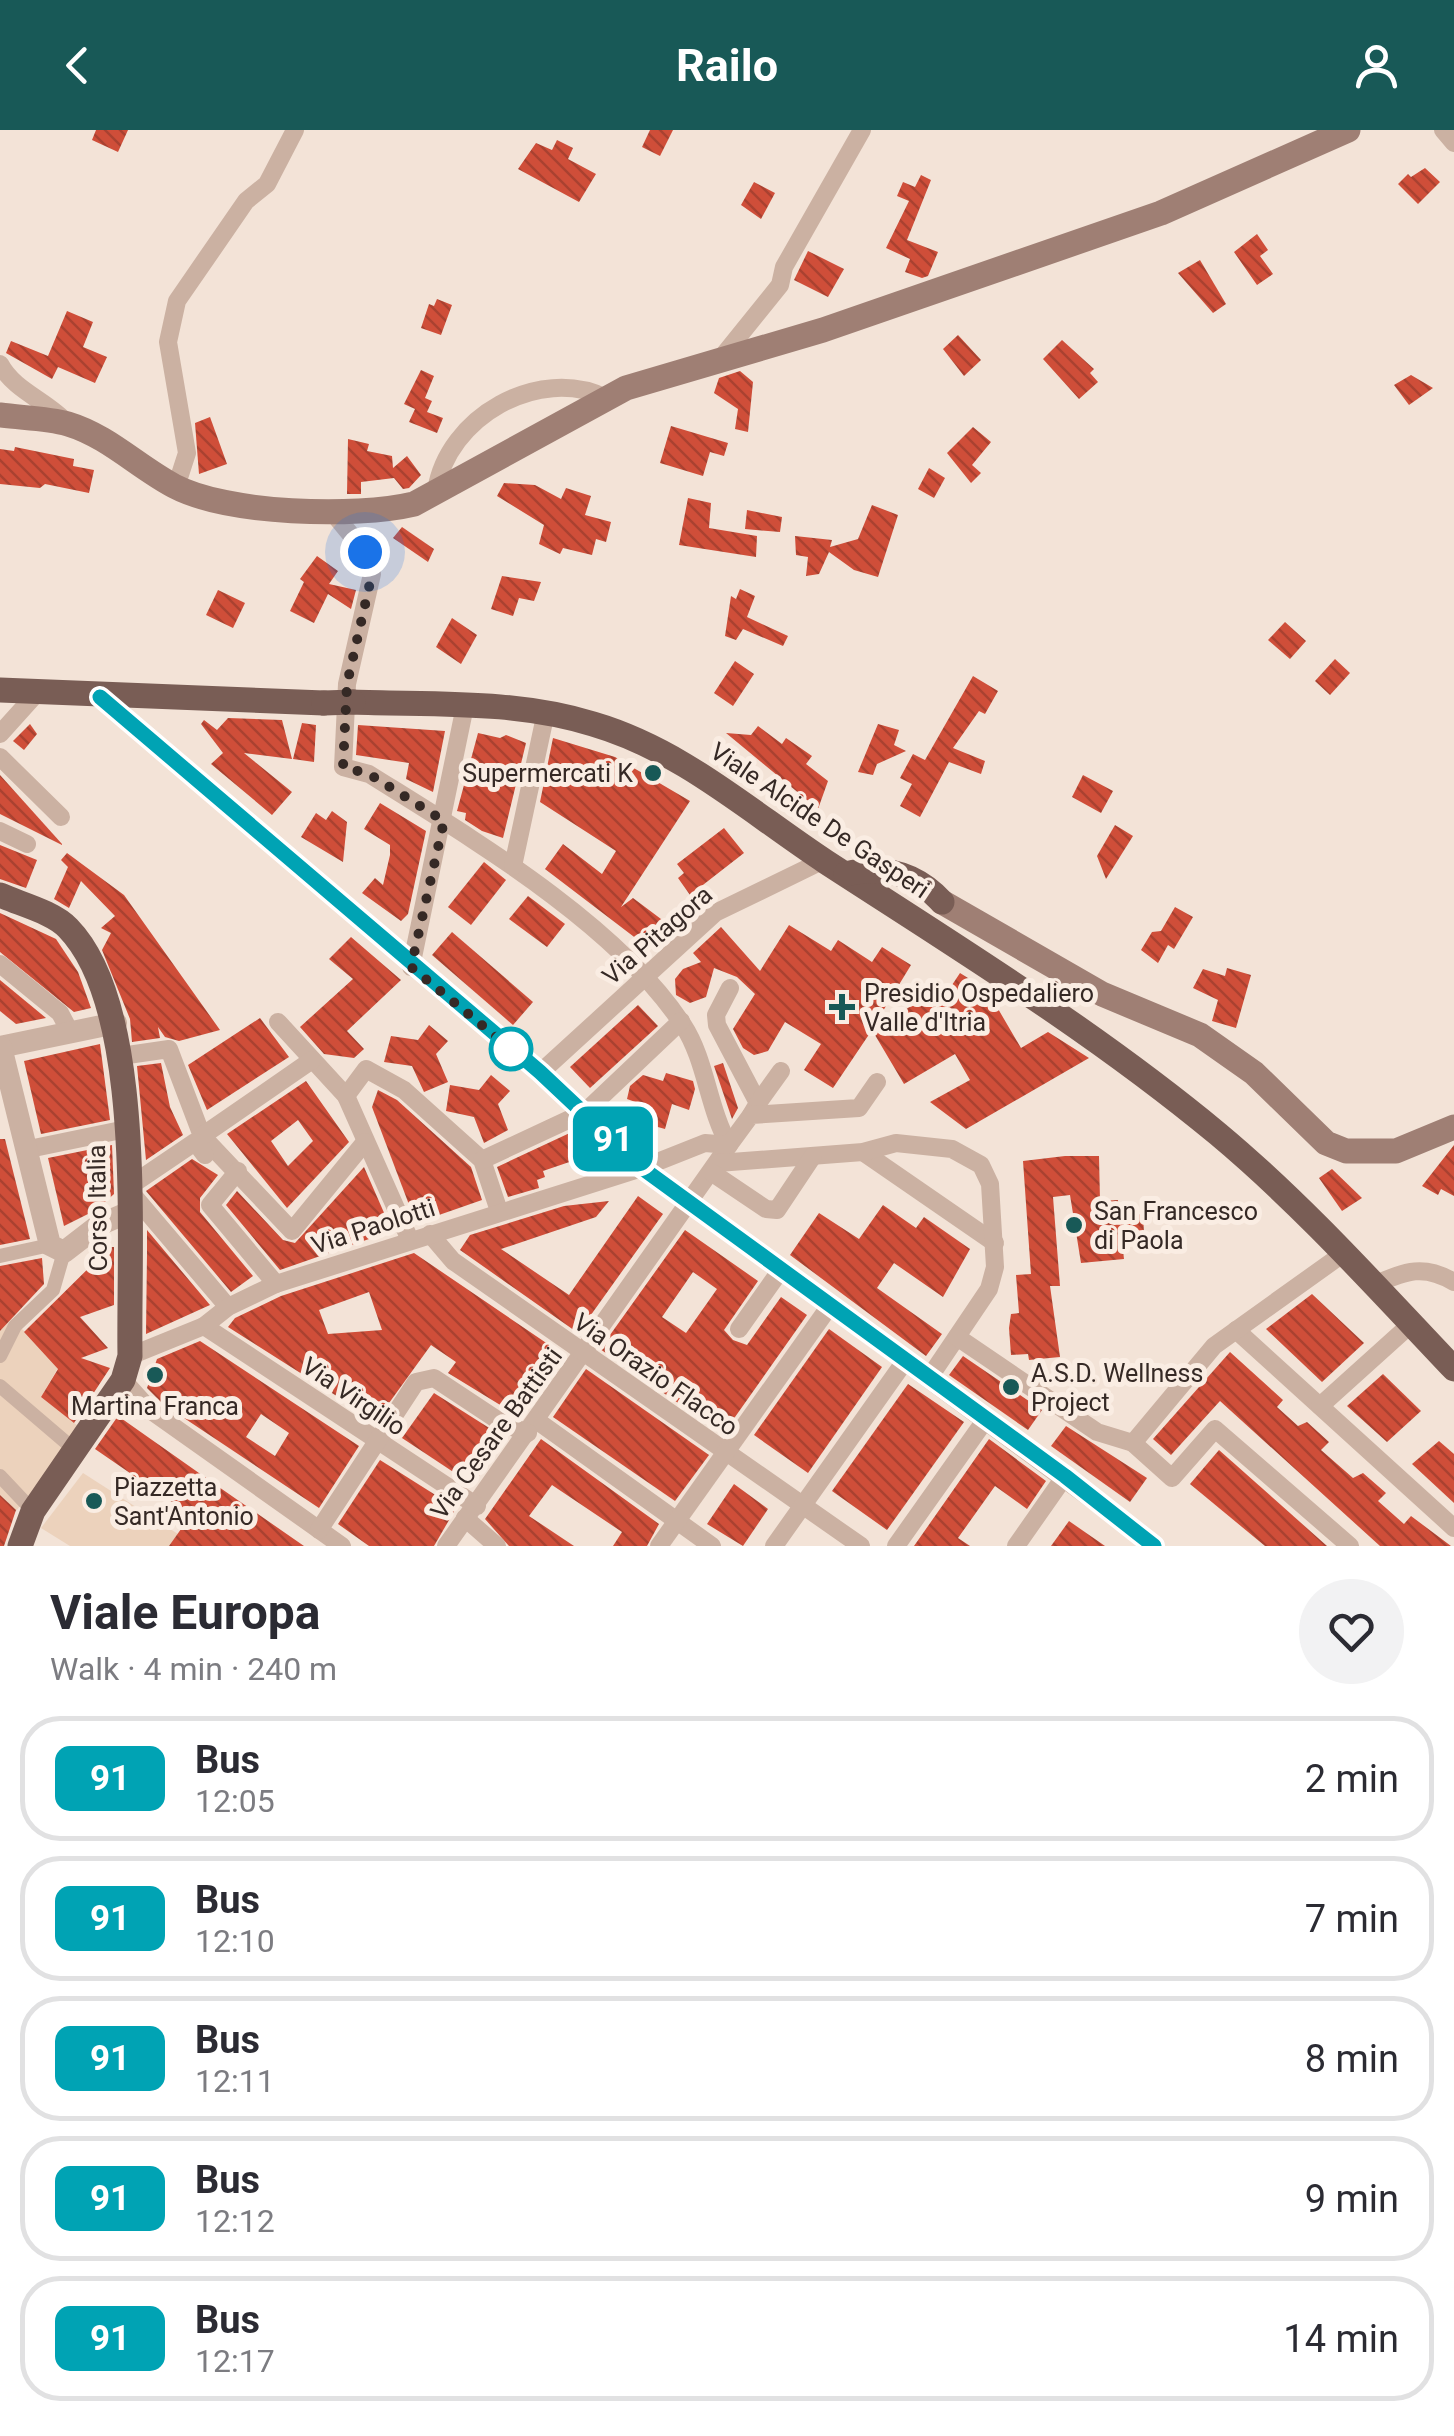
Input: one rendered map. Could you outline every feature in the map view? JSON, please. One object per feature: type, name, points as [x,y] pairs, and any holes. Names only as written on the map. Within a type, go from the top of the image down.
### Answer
[{"type":"main road","points":[[0,415],[68,424],[114,446],[176,488],[239,503],[333,513],[387,510],[414,504],[606,398],[722,357],[822,330],[1142,219],[1316,137],[1348,130]]},
{"type":"main road","name":"Viale Alcide De Gasperi","points":[[0,690],[546,712],[652,745],[1062,1014],[1139,1072],[1221,1137],[1376,1284],[1454,1369]]},
{"type":"main road","points":[[835,867],[892,872],[926,885],[942,902],[1102,994],[1200,1035],[1254,1074],[1326,1142],[1346,1151],[1396,1151],[1454,1127]]},
{"type":"main road","name":"Corso Italia","points":[[0,895],[66,925],[99,968],[116,1023],[126,1129],[126,1368]]},
{"type":"main road","points":[[900,909],[927,900],[942,902]]},
{"type":"main road","points":[[20,1546],[33,1511],[77,1452],[126,1368]]},
{"type":"street","points":[[176,488],[187,453],[168,342],[177,301],[246,200],[268,184],[296,130]]},
{"type":"street","points":[[722,357],[780,284],[784,267],[862,130]]},
{"type":"street","points":[[1443,130],[1454,143]]},
{"type":"street","points":[[0,364],[8,379],[51,404],[68,424]]},
{"type":"street","points":[[436,491],[440,465],[482,416],[512,397],[552,386],[581,386],[606,398]]},
{"type":"street","points":[[333,513],[365,552],[372,574],[347,684],[343,767],[369,774],[513,866],[632,963],[681,1021],[716,1123],[729,1145]]},
{"type":"street","points":[[0,734],[36,694]]},
{"type":"street","points":[[100,697],[411,967],[540,1072],[642,1168],[1065,1476],[1154,1546]]},
{"type":"street","points":[[411,967],[444,821],[464,706]]},
{"type":"street","points":[[513,866],[546,712]]},
{"type":"street","points":[[0,757],[60,817]]},
{"type":"street","points":[[0,832],[27,844]]},
{"type":"street","name":"Via Pitagora","points":[[540,1072],[714,913],[835,867]]},
{"type":"street","points":[[0,964],[60,1013],[70,1032]]},
{"type":"street","points":[[730,988],[716,1016],[717,1025],[754,1109],[860,1108],[877,1082]]},
{"type":"street","points":[[482,1160],[585,1112],[681,1021]]},
{"type":"street","points":[[278,1022],[346,1096],[410,1240]]},
{"type":"street","points":[[0,1356],[15,1326],[53,1290],[57,1249],[0,1046],[116,1023]]},
{"type":"street","points":[[121,1056],[169,1049],[202,1136],[292,1231],[365,1142]]},
{"type":"street","points":[[202,1136],[312,1060]]},
{"type":"street","points":[[346,1096],[366,1070],[404,1090],[482,1160],[499,1211]]},
{"type":"street","name":"Via Cesare Battisti","points":[[446,1546],[780,1070]]},
{"type":"street","points":[[29,1149],[126,1129]]},
{"type":"street","points":[[0,1256],[57,1249],[99,1225],[195,1142],[212,1163],[221,1156]]},
{"type":"street","name":"Via Paolotti","points":[[126,1368],[204,1326],[228,1307],[276,1284],[642,1168],[705,1143],[729,1145]]},
{"type":"street","points":[[714,1168],[864,1152],[896,1143],[952,1149],[981,1166],[990,1184],[996,1243],[989,1289],[929,1378]]},
{"type":"street","points":[[864,1152],[996,1243]]},
{"type":"street","points":[[714,1168],[766,1209],[777,1210],[814,1156]]},
{"type":"street","points":[[238,1171],[210,1205],[276,1284]]},
{"type":"street","points":[[127,1200],[228,1307]]},
{"type":"street","name":"Via Orazio Flacco","points":[[430,1234],[453,1261],[861,1546]]},
{"type":"street","points":[[1134,1443],[1214,1346],[1344,1253]]},
{"type":"street","points":[[1376,1284],[1407,1270],[1424,1269],[1454,1282]]},
{"type":"street","points":[[739,1329],[780,1271]]},
{"type":"street","points":[[659,1546],[830,1306]]},
{"type":"street","points":[[1320,1406],[1412,1324]]},
{"type":"street","name":"Via Virgilio","points":[[204,1326],[376,1442],[471,1512],[497,1546]]},
{"type":"street","points":[[1236,1330],[1454,1528]]},
{"type":"street","points":[[956,1337],[1097,1432],[1134,1443],[1172,1478],[1215,1429],[1350,1546]]},
{"type":"street","points":[[774,1546],[905,1361]]},
{"type":"street","points":[[126,1368],[150,1410],[342,1546]]},
{"type":"street","points":[[319,1530],[416,1382],[434,1378],[502,1423],[532,1426],[712,1546]]},
{"type":"street","points":[[0,1386],[77,1452]]},
{"type":"street","points":[[896,1546],[986,1419]]},
{"type":"street","points":[[0,1476],[33,1511]]},
{"type":"street","points":[[1016,1546],[1065,1476]]},
{"type":"shaded area","points":[[12,1319],[59,1366],[41,1397],[82,1429],[16,1511],[0,1495],[0,1331]]},
{"type":"shaded area","name":"Piazzetta Sant'Antonio","points":[[83,1473],[178,1534],[170,1546],[70,1546],[41,1528]]},
{"type":"building","points":[[96,130],[128,130],[118,152],[92,140]]},
{"type":"building","points":[[650,130],[673,130],[660,156],[642,147]]},
{"type":"building","points":[[557,140],[573,148],[568,159],[596,174],[579,202],[518,169],[536,143],[552,150]]},
{"type":"building","points":[[1425,168],[1440,182],[1418,204],[1398,184],[1408,174],[1411,177]]},
{"type":"building","points":[[921,175],[931,180],[907,240],[938,252],[928,276],[922,278],[905,272],[910,259],[886,248],[909,201],[897,196],[903,182],[915,187]]},
{"type":"building","points":[[754,182],[775,193],[761,219],[741,205]]},
{"type":"building","points":[[1257,234],[1268,250],[1260,256],[1273,274],[1257,285],[1234,252]]},
{"type":"building","points":[[808,251],[844,269],[828,297],[794,280]]},
{"type":"building","points":[[1200,260],[1226,304],[1213,313],[1178,273]]},
{"type":"building","points":[[437,299],[452,305],[441,335],[421,328],[429,304],[434,306]]},
{"type":"building","points":[[67,311],[93,322],[83,347],[107,357],[95,383],[58,367],[52,379],[6,353],[11,341],[48,356]]},
{"type":"building","points":[[958,335],[981,360],[964,376],[943,349]]},
{"type":"building","points":[[1062,340],[1094,369],[1090,373],[1098,382],[1079,399],[1043,359]]},
{"type":"building","points":[[421,370],[434,376],[425,398],[432,401],[427,412],[443,418],[437,433],[409,422],[415,409],[404,404]]},
{"type":"building","points":[[740,371],[753,382],[748,432],[735,429],[738,409],[714,393],[719,378]]},
{"type":"building","points":[[1411,375],[1433,388],[1409,405],[1394,385]]},
{"type":"building","points":[[210,417],[227,464],[199,474],[195,423]]},
{"type":"building","points":[[671,426],[728,443],[724,456],[710,452],[703,476],[660,463]]},
{"type":"building","points":[[973,427],[991,442],[972,465],[981,473],[971,483],[947,453]]},
{"type":"building","points":[[348,439],[369,444],[367,451],[392,456],[393,468],[407,456],[421,475],[409,488],[403,489],[394,478],[361,482],[361,494],[347,494]]},
{"type":"building","points":[[15,447],[74,459],[73,466],[94,470],[89,493],[45,484],[40,488],[0,484],[0,449],[14,451]]},
{"type":"building","points":[[929,468],[945,478],[934,498],[918,489]]},
{"type":"building","points":[[504,483],[535,485],[561,499],[566,488],[591,496],[585,515],[611,522],[606,542],[596,539],[592,555],[563,548],[560,554],[539,544],[544,525],[497,496]]},
{"type":"building","points":[[688,498],[711,503],[709,528],[757,536],[756,557],[679,545]]},
{"type":"building","points":[[872,505],[898,515],[878,577],[854,570],[829,552],[819,574],[806,576],[808,557],[796,555],[795,536],[832,540],[830,547],[858,539]]},
{"type":"building","points":[[747,510],[782,517],[780,532],[745,529]]},
{"type":"building","points":[[402,527],[434,549],[428,562],[393,538]]},
{"type":"building","points":[[317,556],[338,571],[329,584],[356,590],[351,609],[328,594],[314,623],[290,611],[304,582],[300,579]]},
{"type":"building","points":[[502,576],[541,582],[534,601],[519,598],[513,616],[491,609]]},
{"type":"building","points":[[740,589],[755,596],[747,617],[788,636],[783,646],[743,629],[736,640],[725,636],[731,596],[736,599]]},
{"type":"building","points":[[218,590],[245,603],[233,628],[206,615]]},
{"type":"building","points":[[452,618],[477,635],[461,664],[436,647]]},
{"type":"building","points":[[1285,622],[1306,641],[1290,659],[1268,640]]},
{"type":"building","points":[[1335,659],[1350,673],[1330,695],[1315,681]]},
{"type":"building","points":[[735,661],[754,674],[733,706],[714,693]]},
{"type":"building","points":[[973,676],[998,691],[985,714],[979,711],[953,748],[985,761],[981,774],[949,762],[920,817],[900,806],[912,784],[900,778],[913,754],[925,760]]},
{"type":"building","points":[[228,718],[282,720],[292,759],[244,753],[292,792],[272,815],[211,764],[223,753],[201,724],[204,720],[217,730]]},
{"type":"building","points":[[302,723],[316,725],[314,762],[293,759]]},
{"type":"building","points":[[30,724],[37,734],[24,750],[13,741]]},
{"type":"building","points":[[878,724],[899,730],[894,745],[906,751],[877,764],[873,775],[858,772]]},
{"type":"building","points":[[358,725],[445,731],[433,792],[406,779],[409,763],[356,755]]},
{"type":"building","points":[[758,726],[782,744],[786,738],[812,756],[806,764],[828,781],[818,809],[726,733],[751,735]]},
{"type":"building","points":[[478,733],[500,738],[506,735],[526,743],[503,838],[482,831],[465,820],[466,813],[457,811]]},
{"type":"building","points":[[553,738],[615,757],[690,801],[621,907],[633,898],[669,925],[646,946],[545,869],[563,844],[602,874],[616,851],[540,802]]},
{"type":"building","points":[[0,775],[62,844],[62,845],[0,814]]},
{"type":"building","points":[[1083,775],[1113,791],[1101,813],[1072,797]]},
{"type":"building","points":[[380,803],[426,831],[408,914],[401,921],[362,893],[375,878],[383,885],[390,855],[390,845],[364,829]]},
{"type":"building","points":[[332,811],[347,822],[343,862],[301,837],[316,813],[326,820]]},
{"type":"building","points":[[1115,825],[1133,836],[1106,879],[1097,856]]},
{"type":"building","points":[[724,828],[744,853],[690,895],[678,878],[684,873],[677,864]]},
{"type":"building","points":[[0,845],[37,860],[26,888],[0,879]]},
{"type":"building","points":[[67,853],[124,895],[220,1030],[179,1041],[165,1037],[158,1027],[160,1038],[132,1042],[130,1019],[102,950],[111,933],[101,928],[115,916],[81,881],[69,908],[54,899],[68,867],[61,860]]},
{"type":"building","points":[[484,862],[506,880],[471,925],[448,907]]},
{"type":"building","points":[[528,896],[565,924],[547,947],[509,919]]},
{"type":"building","points":[[1175,907],[1193,917],[1174,949],[1168,945],[1158,963],[1141,950],[1152,932],[1161,931]]},
{"type":"building","points":[[0,913],[56,939],[78,972],[91,1008],[74,1012],[0,952]]},
{"type":"building","name":"Presidio Ospedaliero Valle d'Itria","points":[[789,925],[831,951],[838,940],[872,962],[882,947],[911,965],[872,1029],[937,991],[942,1000],[960,973],[987,990],[1021,1048],[1048,1032],[1089,1058],[966,1129],[930,1102],[970,1080],[955,1054],[904,1084],[872,1030],[833,1088],[804,1070],[821,1044],[785,1022],[768,1051],[754,1055],[743,1048],[733,1029],[755,994],[737,977],[714,968],[706,997],[690,1003],[676,995],[675,979],[683,969],[701,962],[693,953],[721,927],[760,971]]},
{"type":"building","points":[[452,932],[533,1002],[513,1025],[432,955]]},
{"type":"building","points":[[351,937],[401,980],[347,1031],[364,1049],[354,1058],[324,1054],[300,1027],[353,979],[329,959]]},
{"type":"building","points":[[1227,968],[1251,975],[1236,1028],[1212,1021],[1218,1000],[1193,988],[1203,969],[1225,976]]},
{"type":"building","points":[[0,980],[46,1018],[16,1024],[0,1011]]},
{"type":"building","points":[[638,1005],[658,1026],[590,1088],[570,1067]]},
{"type":"building","points":[[260,1018],[289,1057],[207,1110],[188,1065]]},
{"type":"building","points":[[429,1025],[448,1041],[436,1054],[448,1082],[424,1092],[412,1066],[384,1062],[391,1036],[418,1040]]},
{"type":"building","points":[[100,1044],[110,1120],[41,1134],[24,1061]]},
{"type":"building","points":[[161,1063],[170,1107],[183,1135],[146,1160],[137,1066]]},
{"type":"building","points":[[723,1063],[738,1108],[732,1119],[714,1066]]},
{"type":"building","points":[[666,1073],[693,1081],[695,1089],[689,1110],[672,1104],[665,1129],[640,1122],[641,1104],[627,1099],[630,1086],[643,1075],[663,1081]]},
{"type":"building","points":[[491,1075],[510,1091],[498,1104],[508,1130],[484,1143],[474,1117],[446,1111],[450,1085],[479,1090]]},
{"type":"building","points":[[306,1081],[349,1142],[287,1208],[227,1134]],"holes":[[[298,1120],[313,1141],[288,1166],[271,1141]]]},
{"type":"building","points":[[378,1090],[397,1100],[471,1167],[482,1200],[416,1223],[372,1107]]},
{"type":"building","points":[[574,1131],[584,1157],[543,1171],[545,1177],[537,1180],[539,1188],[508,1197],[497,1167]]},
{"type":"building","points":[[0,1139],[5,1139],[30,1239],[0,1245]]},
{"type":"building","points":[[112,1145],[114,1194],[96,1210],[64,1226],[48,1158]]},
{"type":"building","points":[[1454,1145],[1454,1196],[1441,1189],[1438,1195],[1422,1186]]},
{"type":"building","points":[[1099,1156],[1100,1201],[1118,1200],[1119,1216],[1143,1214],[1144,1233],[1121,1234],[1124,1259],[1081,1263],[1070,1195],[1053,1197],[1060,1286],[1050,1286],[1060,1357],[1029,1360],[1028,1354],[1011,1355],[1009,1328],[1011,1314],[1019,1313],[1016,1275],[1031,1274],[1023,1161]]},
{"type":"building","points":[[192,1159],[218,1175],[200,1198],[200,1212],[253,1276],[231,1292],[146,1191]]},
{"type":"building","points":[[364,1167],[392,1231],[280,1270],[226,1205],[237,1191],[283,1240],[295,1243]]},
{"type":"building","points":[[1332,1169],[1362,1198],[1342,1211],[1319,1178]]},
{"type":"building","points":[[638,1196],[663,1214],[578,1333],[460,1250],[470,1235],[564,1206],[609,1201],[596,1217],[501,1249],[569,1295]]},
{"type":"building","points":[[883,1205],[916,1228],[924,1217],[970,1249],[943,1297],[894,1263],[877,1288],[942,1334],[926,1356],[790,1255],[819,1213],[859,1239]]},
{"type":"building","points":[[147,1230],[210,1305],[146,1334],[147,1254]]},
{"type":"building","points":[[685,1230],[758,1281],[724,1330],[733,1340],[747,1345],[781,1297],[807,1315],[723,1434],[600,1349]],"holes":[[[693,1272],[717,1289],[686,1333],[662,1317]]]},
{"type":"building","points":[[114,1247],[114,1305],[80,1317],[108,1348],[81,1358],[110,1368],[74,1423],[41,1397],[58,1369],[24,1332]]},
{"type":"building","points":[[414,1253],[564,1355],[520,1417],[448,1373],[456,1362],[431,1345],[376,1421],[228,1327],[235,1318],[281,1296]],"holes":[[[369,1292],[382,1330],[328,1334],[319,1310]]]},
{"type":"building","points":[[42,1258],[44,1284],[0,1331],[0,1266]]},
{"type":"building","points":[[1312,1294],[1364,1343],[1322,1382],[1266,1329]]},
{"type":"building","points":[[829,1329],[882,1367],[808,1473],[754,1435]]},
{"type":"building","points":[[200,1341],[359,1446],[319,1508],[163,1404],[147,1388],[157,1359]],"holes":[[[261,1414],[289,1433],[275,1456],[246,1437]]]},
{"type":"building","points":[[1230,1352],[1283,1400],[1277,1407],[1298,1426],[1307,1422],[1329,1442],[1321,1450],[1353,1478],[1363,1473],[1386,1493],[1378,1501],[1404,1524],[1411,1516],[1451,1546],[1380,1546],[1220,1401],[1171,1455],[1153,1439]]},
{"type":"building","points":[[963,1356],[1042,1410],[1028,1430],[949,1375]]},
{"type":"building","points":[[586,1369],[709,1455],[675,1501],[553,1417]]},
{"type":"building","points":[[1383,1374],[1421,1411],[1387,1442],[1347,1406]]},
{"type":"building","points":[[908,1384],[964,1422],[887,1530],[832,1491]]},
{"type":"building","points":[[434,1393],[505,1438],[473,1485],[402,1438]]},
{"type":"building","points":[[118,1416],[304,1546],[169,1546],[191,1515],[95,1449]]},
{"type":"building","points":[[1066,1426],[1147,1478],[1130,1502],[1051,1446]]},
{"type":"building","points":[[541,1439],[659,1524],[647,1546],[613,1546],[622,1532],[552,1485],[529,1516],[574,1546],[509,1546],[485,1519]]},
{"type":"building","points":[[989,1439],[1046,1481],[1027,1509],[995,1486],[958,1538],[970,1546],[914,1546]]},
{"type":"building","points":[[1439,1441],[1454,1454],[1454,1503],[1412,1464]]},
{"type":"building","points":[[1219,1450],[1327,1546],[1265,1546],[1190,1484]]},
{"type":"building","points":[[380,1460],[456,1508],[434,1546],[369,1546],[338,1524]]},
{"type":"building","points":[[734,1484],[768,1509],[743,1546],[707,1524]]},
{"type":"building","points":[[0,1495],[16,1510],[4,1546],[0,1546]]},
{"type":"building","points":[[1069,1521],[1105,1546],[1051,1546]]},
{"type":"bus line","name":"91","points":[[100,697],[411,967],[540,1072],[642,1168],[1065,1476],[1154,1546]]},
{"type":"place","name":"Supermercati K","points":[[653,773]]},
{"type":"place","name":"Presidio Ospedaliero Valle d'Itria","points":[[842,1007]]},
{"type":"place","name":"San Francesco di Paola","points":[[1074,1225]]},
{"type":"place","name":"Martina Franca","points":[[155,1375]]},
{"type":"place","name":"A.S.D. Wellness Project","points":[[1011,1387]]},
{"type":"place","name":"Piazzetta Sant'Antonio","points":[[94,1501]]},
{"type":"route","points":[[365,552],[372,574],[347,684],[343,767],[369,774],[444,821],[411,967],[511,1049]]}]
